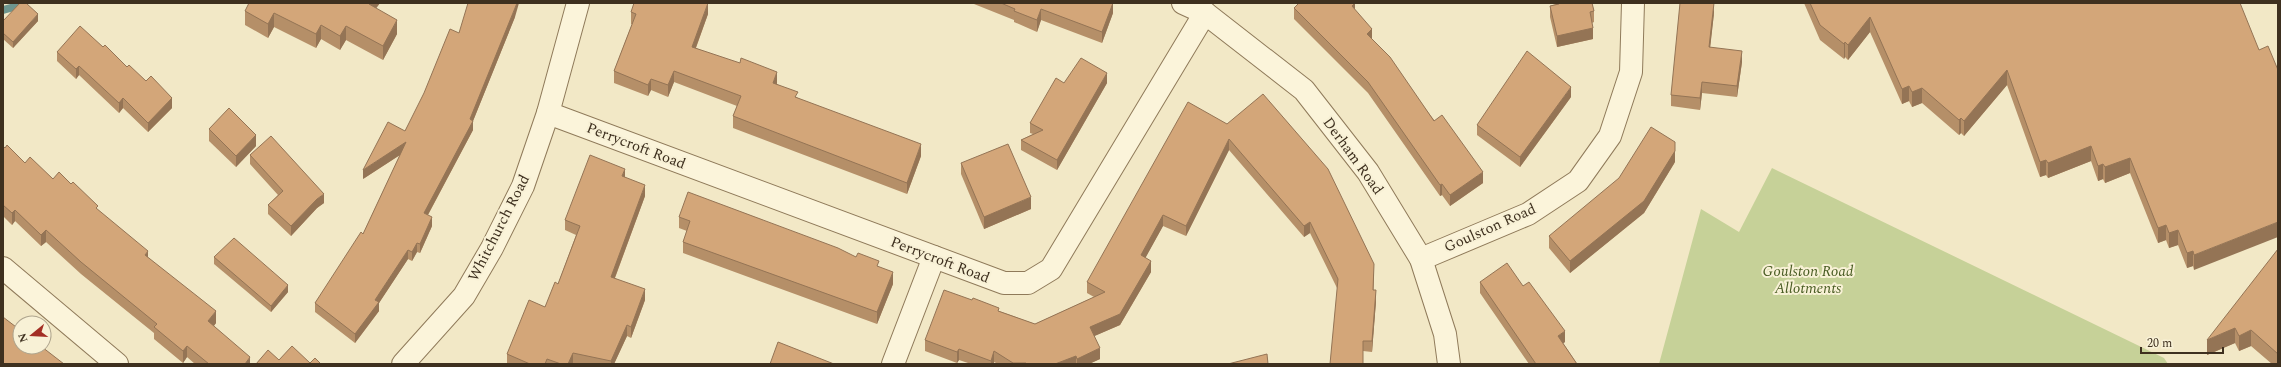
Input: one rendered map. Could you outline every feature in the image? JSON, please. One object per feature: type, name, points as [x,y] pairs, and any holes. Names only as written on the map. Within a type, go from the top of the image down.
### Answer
[{"type":"street","name":"Whitchurch Road","points":[[403,364],[464,296],[492,248],[523,186],[548,113],[578,3]]},
{"type":"street","name":"Derham Road","points":[[1183,3],[1205,13],[1304,90],[1368,172],[1421,259],[1445,334],[1449,364]]},
{"type":"street","name":"Goulston Road","points":[[1421,259],[1528,214],[1578,181],[1610,136],[1631,72],[1638,4]]},
{"type":"street","name":"Perrycroft Road","points":[[548,113],[1004,283],[1028,283],[1051,269],[1205,13]]},
{"type":"street","points":[[893,364],[934,257]]},
{"type":"street","points":[[3,268],[117,364]]},
{"type":"green space","name":"Goulston Road Allotments","points":[[1772,168],[2164,358],[2168,364],[1659,364],[1701,209],[1739,232]]},
{"type":"building","points":[[20,3],[26,3],[38,14],[13,42],[3,33],[3,21]]},
{"type":"building","points":[[249,3],[370,3],[369,4],[397,20],[383,46],[346,26],[340,36],[321,25],[316,34],[274,13],[268,24],[245,11]]},
{"type":"building","points":[[468,3],[517,3],[470,119],[473,121],[424,213],[432,217],[420,244],[417,243],[412,252],[408,250],[375,300],[379,302],[355,334],[315,303],[361,232],[363,234],[406,142],[363,170],[388,122],[405,131],[424,93],[450,29],[459,33]]},
{"type":"building","points":[[634,3],[708,3],[692,47],[740,63],[741,58],[777,72],[773,83],[798,92],[795,97],[921,144],[907,183],[733,116],[741,96],[674,71],[668,85],[651,79],[648,85],[614,71],[636,14],[631,12]]},
{"type":"building","points":[[1001,3],[1113,3],[1102,32],[1041,9],[1037,20],[1014,11],[1015,9]]},
{"type":"building","points":[[1299,3],[1355,3],[1352,6],[1372,29],[1367,34],[1390,57],[1434,121],[1442,115],[1483,172],[1450,195],[1442,184],[1440,185],[1368,82],[1294,8]]},
{"type":"building","points":[[1559,3],[1592,3],[1594,11],[1590,12],[1593,28],[1557,36],[1550,6]]},
{"type":"building","points":[[1680,3],[1714,3],[1709,47],[1742,51],[1737,86],[1702,82],[1700,98],[1671,95]]},
{"type":"building","points":[[1810,3],[2240,3],[2259,50],[2268,46],[2278,70],[2278,222],[2194,255],[2193,251],[2187,253],[2178,230],[2169,233],[2166,225],[2158,228],[2130,158],[2105,167],[2103,164],[2098,166],[2091,146],[2048,163],[2046,160],[2040,162],[2007,70],[1964,121],[1961,118],[1959,120],[1922,88],[1912,92],[1909,86],[1902,89],[1870,17],[1848,45],[1845,42],[1844,44],[1820,25]]},
{"type":"building","points":[[80,26],[103,47],[105,45],[127,67],[129,65],[146,81],[151,76],[172,98],[148,123],[123,98],[119,103],[79,66],[76,69],[57,52]]},
{"type":"building","points":[[1527,51],[1571,87],[1520,157],[1477,125]]},
{"type":"building","points":[[1081,58],[1107,73],[1057,160],[1021,140],[1043,130],[1030,123],[1056,78],[1064,83]]},
{"type":"building","points":[[1263,94],[1328,169],[1374,264],[1373,290],[1376,290],[1372,341],[1363,341],[1363,364],[1330,364],[1338,279],[1310,222],[1304,226],[1229,139],[1186,226],[1163,215],[1141,255],[1151,261],[1120,314],[1090,327],[1100,348],[1077,359],[1076,356],[1055,364],[1027,364],[1013,363],[994,351],[991,361],[959,349],[957,352],[925,340],[944,290],[972,300],[973,298],[999,308],[998,311],[1035,324],[1105,292],[1087,282],[1188,102],[1227,124]]},
{"type":"building","points":[[229,108],[256,135],[236,156],[209,129]]},
{"type":"building","points":[[1651,127],[1675,142],[1675,151],[1644,201],[1570,261],[1549,236],[1619,178]]},
{"type":"building","points":[[271,136],[324,194],[317,199],[291,226],[268,205],[283,191],[250,155]]},
{"type":"building","points":[[1008,144],[1031,197],[984,217],[961,163]]},
{"type":"building","points":[[7,145],[25,163],[30,157],[53,179],[59,172],[71,184],[73,182],[98,206],[96,208],[148,251],[145,255],[216,311],[208,321],[250,357],[245,364],[209,364],[187,346],[183,351],[154,327],[157,324],[81,262],[46,230],[41,235],[15,210],[12,213],[3,205],[3,146],[5,148]]},
{"type":"building","points":[[590,155],[625,169],[622,176],[645,185],[611,277],[645,289],[631,327],[627,325],[611,361],[573,353],[568,364],[561,364],[547,359],[545,364],[530,364],[507,354],[529,300],[545,307],[555,282],[558,284],[580,226],[565,220]]},
{"type":"building","points":[[688,192],[838,248],[856,257],[858,253],[879,261],[877,266],[893,272],[877,312],[683,242],[690,221],[679,217]]},
{"type":"building","points":[[234,238],[288,285],[271,306],[214,257]]},
{"type":"building","points":[[2278,249],[2278,354],[2251,330],[2239,336],[2235,328],[2207,340]]},
{"type":"building","points":[[1507,263],[1523,286],[1529,282],[1565,331],[1558,336],[1577,364],[1536,364],[1480,282]]},
{"type":"building","points":[[3,317],[12,324],[12,355],[52,355],[64,364],[3,364]]},
{"type":"building","points":[[778,342],[834,364],[770,364]]},
{"type":"building","points":[[292,346],[310,363],[315,358],[321,364],[256,364],[268,350],[279,360]]},
{"type":"building","points":[[1267,354],[1268,364],[1228,364]]},
{"type":"waterway","points":[[3,10],[14,7],[20,3]]}]
